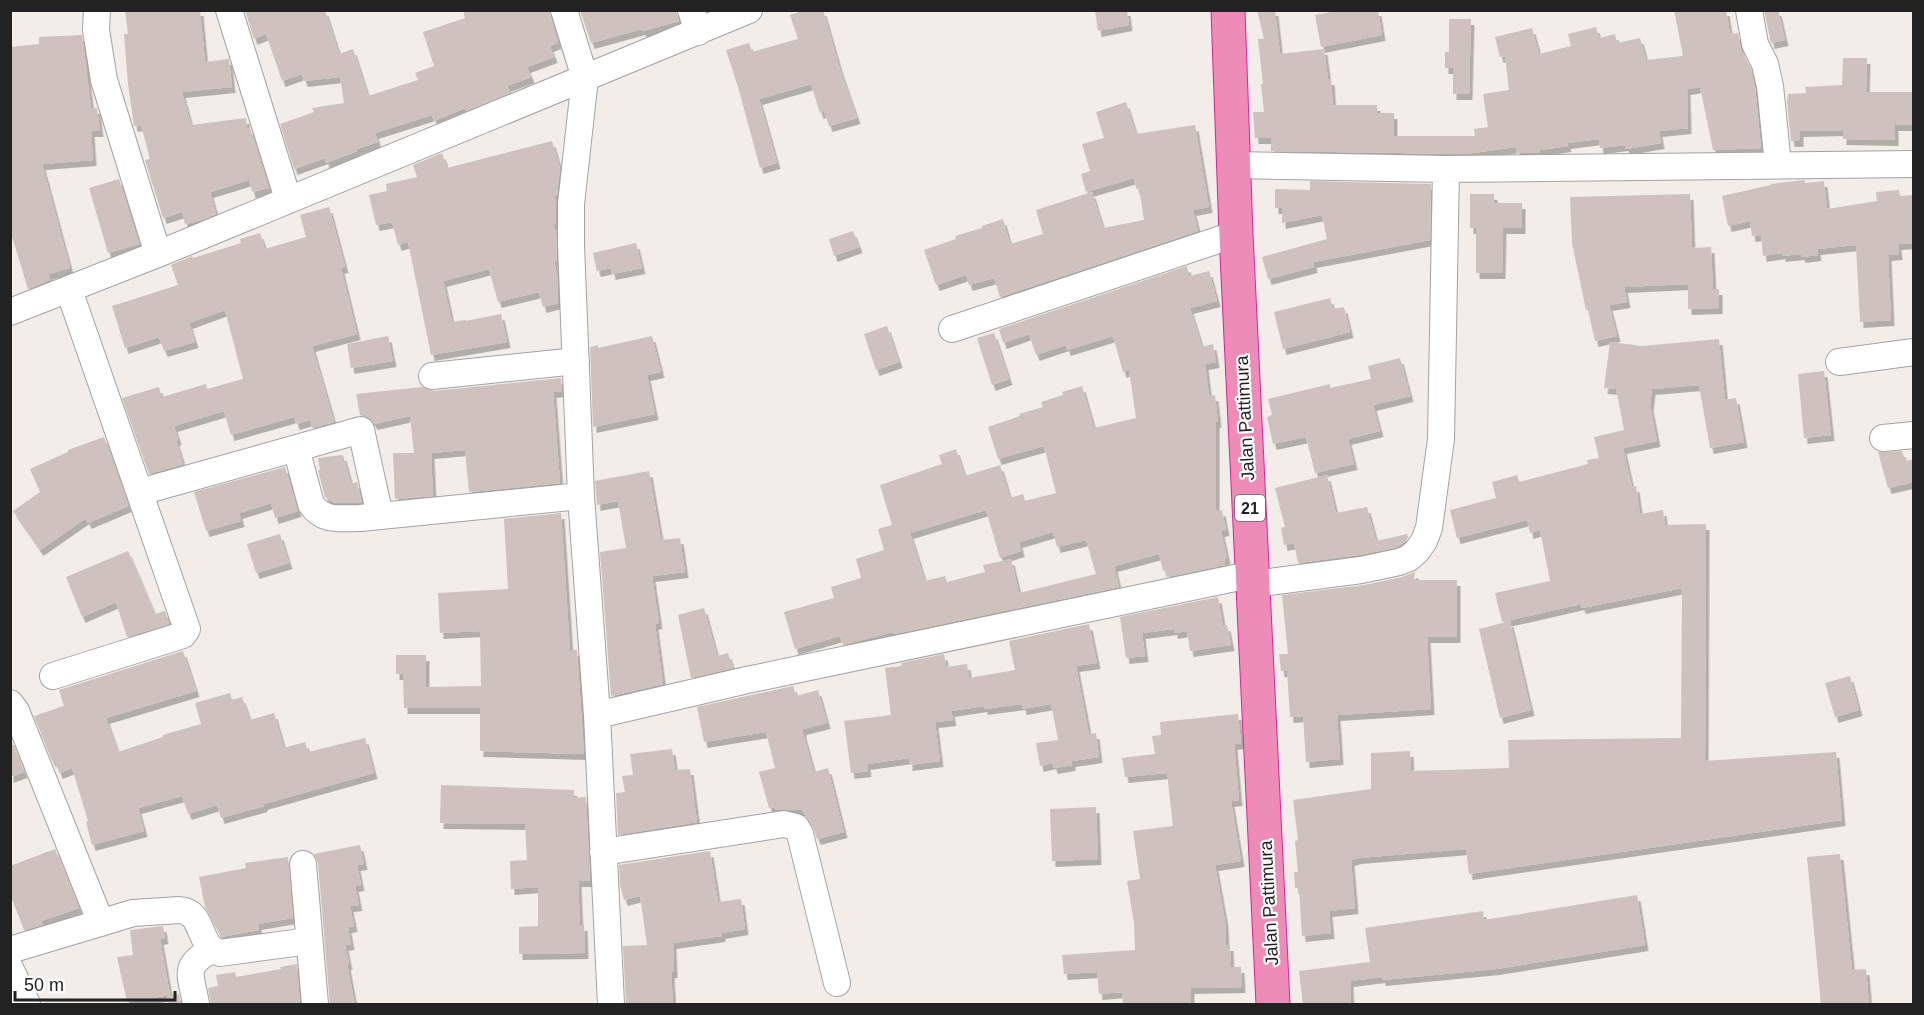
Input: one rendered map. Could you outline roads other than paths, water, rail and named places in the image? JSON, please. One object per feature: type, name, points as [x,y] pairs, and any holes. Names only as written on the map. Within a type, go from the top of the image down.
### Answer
[{"type":"highway","name":"Jalan Pattimura","points":[[1228,10],[1236,234],[1273,1005]]},
{"type":"street","points":[[97,10],[96,30],[104,80],[158,254]]},
{"type":"street","points":[[230,10],[288,199]]},
{"type":"street","points":[[564,10],[585,78],[571,204],[581,496],[597,715],[611,1005]]},
{"type":"street","points":[[10,312],[158,254],[585,78],[694,21],[750,10]]},
{"type":"street","points":[[1749,10],[1755,44],[1765,64],[1770,86],[1778,165]]},
{"type":"street","points":[[1234,165],[1446,169],[1914,164]]},
{"type":"street","points":[[597,715],[747,680],[1254,579],[1360,570],[1410,558],[1424,541],[1429,528],[1441,439],[1446,169]]},
{"type":"street","points":[[952,329],[1236,234]]},
{"type":"street","points":[[53,676],[186,633],[186,625],[69,290]]},
{"type":"street","points":[[1839,362],[1914,352]]},
{"type":"street","points":[[432,376],[576,361]]},
{"type":"street","points":[[140,492],[361,430],[380,516]]},
{"type":"street","points":[[1883,438],[1914,435]]},
{"type":"street","points":[[296,448],[308,497],[316,512],[330,519],[581,496]]},
{"type":"street","points":[[10,704],[16,711],[101,923]]},
{"type":"street","points":[[603,852],[784,824],[796,827],[800,834],[837,982]]},
{"type":"street","points":[[303,864],[315,1005]]},
{"type":"street","points":[[10,950],[133,913],[185,910],[194,916],[208,946],[220,953],[309,941]]},
{"type":"street","points":[[196,1005],[191,968],[196,959],[212,950]]},
{"type":"street","points":[[10,968],[27,1005]]}]
